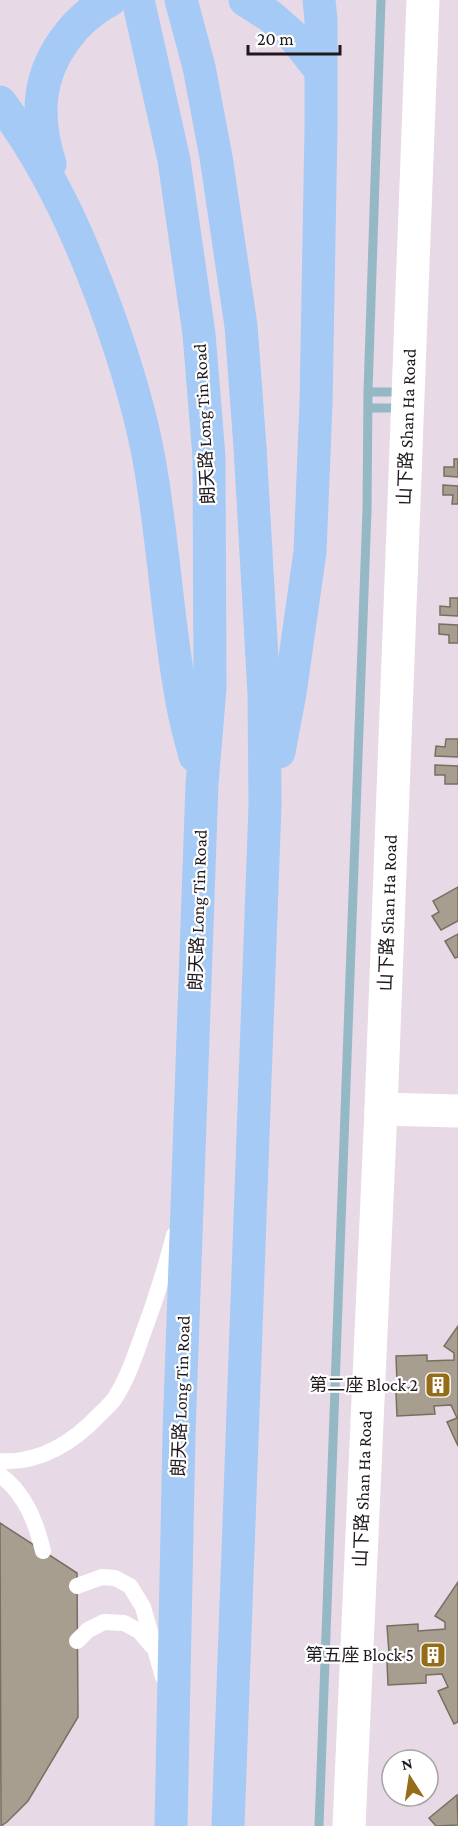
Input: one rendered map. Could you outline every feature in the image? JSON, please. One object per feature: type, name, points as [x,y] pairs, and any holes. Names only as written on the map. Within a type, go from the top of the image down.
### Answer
[{"type":"main road","points":[[62,203],[43,136],[41,115],[46,76],[66,38],[79,22],[110,0]]},
{"type":"main road","name":"朗天路 Long Tin Road","points":[[138,0],[174,160],[200,334],[209,457],[210,687],[202,784],[179,1433],[171,1826]]},
{"type":"main road","points":[[181,0],[199,67],[216,156],[241,326],[264,693],[265,806],[228,1826]]},
{"type":"main road","points":[[244,0],[270,16],[295,38],[321,71]]},
{"type":"main road","points":[[265,806],[272,785],[290,693],[310,552],[316,392],[321,71],[319,0]]},
{"type":"main road","points":[[0,102],[27,142],[78,235],[119,344],[136,400],[150,465],[180,691],[202,784]]},
{"type":"street","name":"山下路 Shan Ha Road","points":[[349,1826],[381,1109],[423,0]]},
{"type":"street","points":[[381,1109],[458,1111]]},
{"type":"lane","points":[[0,1461],[30,1459],[58,1448],[88,1427],[114,1400],[128,1376],[159,1292],[188,1183]]},
{"type":"lane","points":[[0,1474],[28,1508],[37,1526],[43,1551]]},
{"type":"lane","points":[[76,1586],[102,1577],[115,1578],[130,1586],[143,1606],[157,1651],[174,1731]]},
{"type":"lane","points":[[77,1641],[88,1630],[104,1622],[124,1623],[138,1631],[157,1651]]},
{"type":"building","points":[[454,459],[458,459],[458,477],[444,476],[444,467],[454,467]]},
{"type":"building","points":[[443,485],[458,486],[458,504],[452,504],[453,495],[443,495]]},
{"type":"building","points":[[450,598],[458,598],[458,616],[440,615],[440,606],[450,607]]},
{"type":"building","points":[[439,624],[458,625],[458,643],[449,643],[449,635],[439,634]]},
{"type":"building","points":[[446,739],[458,739],[458,757],[435,756],[436,746],[445,747]]},
{"type":"building","points":[[435,765],[458,766],[458,784],[445,784],[445,775],[435,775]]},
{"type":"building","points":[[458,887],[458,921],[441,930],[432,916],[439,912],[433,901]]},
{"type":"building","points":[[458,934],[458,957],[455,958],[445,941]]},
{"type":"building","name":"第二座 Block 2","points":[[458,1326],[458,1446],[447,1422],[457,1418],[451,1405],[434,1406],[435,1414],[397,1416],[396,1392],[408,1392],[408,1388],[418,1387],[417,1382],[397,1383],[396,1356],[427,1355],[427,1361],[454,1360],[454,1353],[444,1346]]},
{"type":"building","points":[[0,1523],[77,1573],[78,1717],[28,1801],[1,1826]]},
{"type":"building","name":"第五座 Block 5","points":[[458,1582],[458,1722],[454,1724],[438,1691],[448,1687],[442,1674],[426,1675],[426,1683],[388,1685],[387,1662],[399,1661],[399,1657],[409,1656],[409,1652],[389,1653],[387,1626],[418,1624],[418,1631],[445,1629],[445,1622],[435,1616]]},
{"type":"building","points":[[457,1795],[458,1825],[436,1826],[429,1818]]},
{"type":"waterway","points":[[319,1826],[367,510],[368,392],[381,0]]},
{"type":"waterway","points":[[368,392],[394,392]]},
{"type":"waterway","points":[[368,408],[395,408]]},
{"type":"place","name":"第二座 Block 2","points":[[438,1385]]},
{"type":"place","name":"第五座 Block 5","points":[[433,1655]]}]
